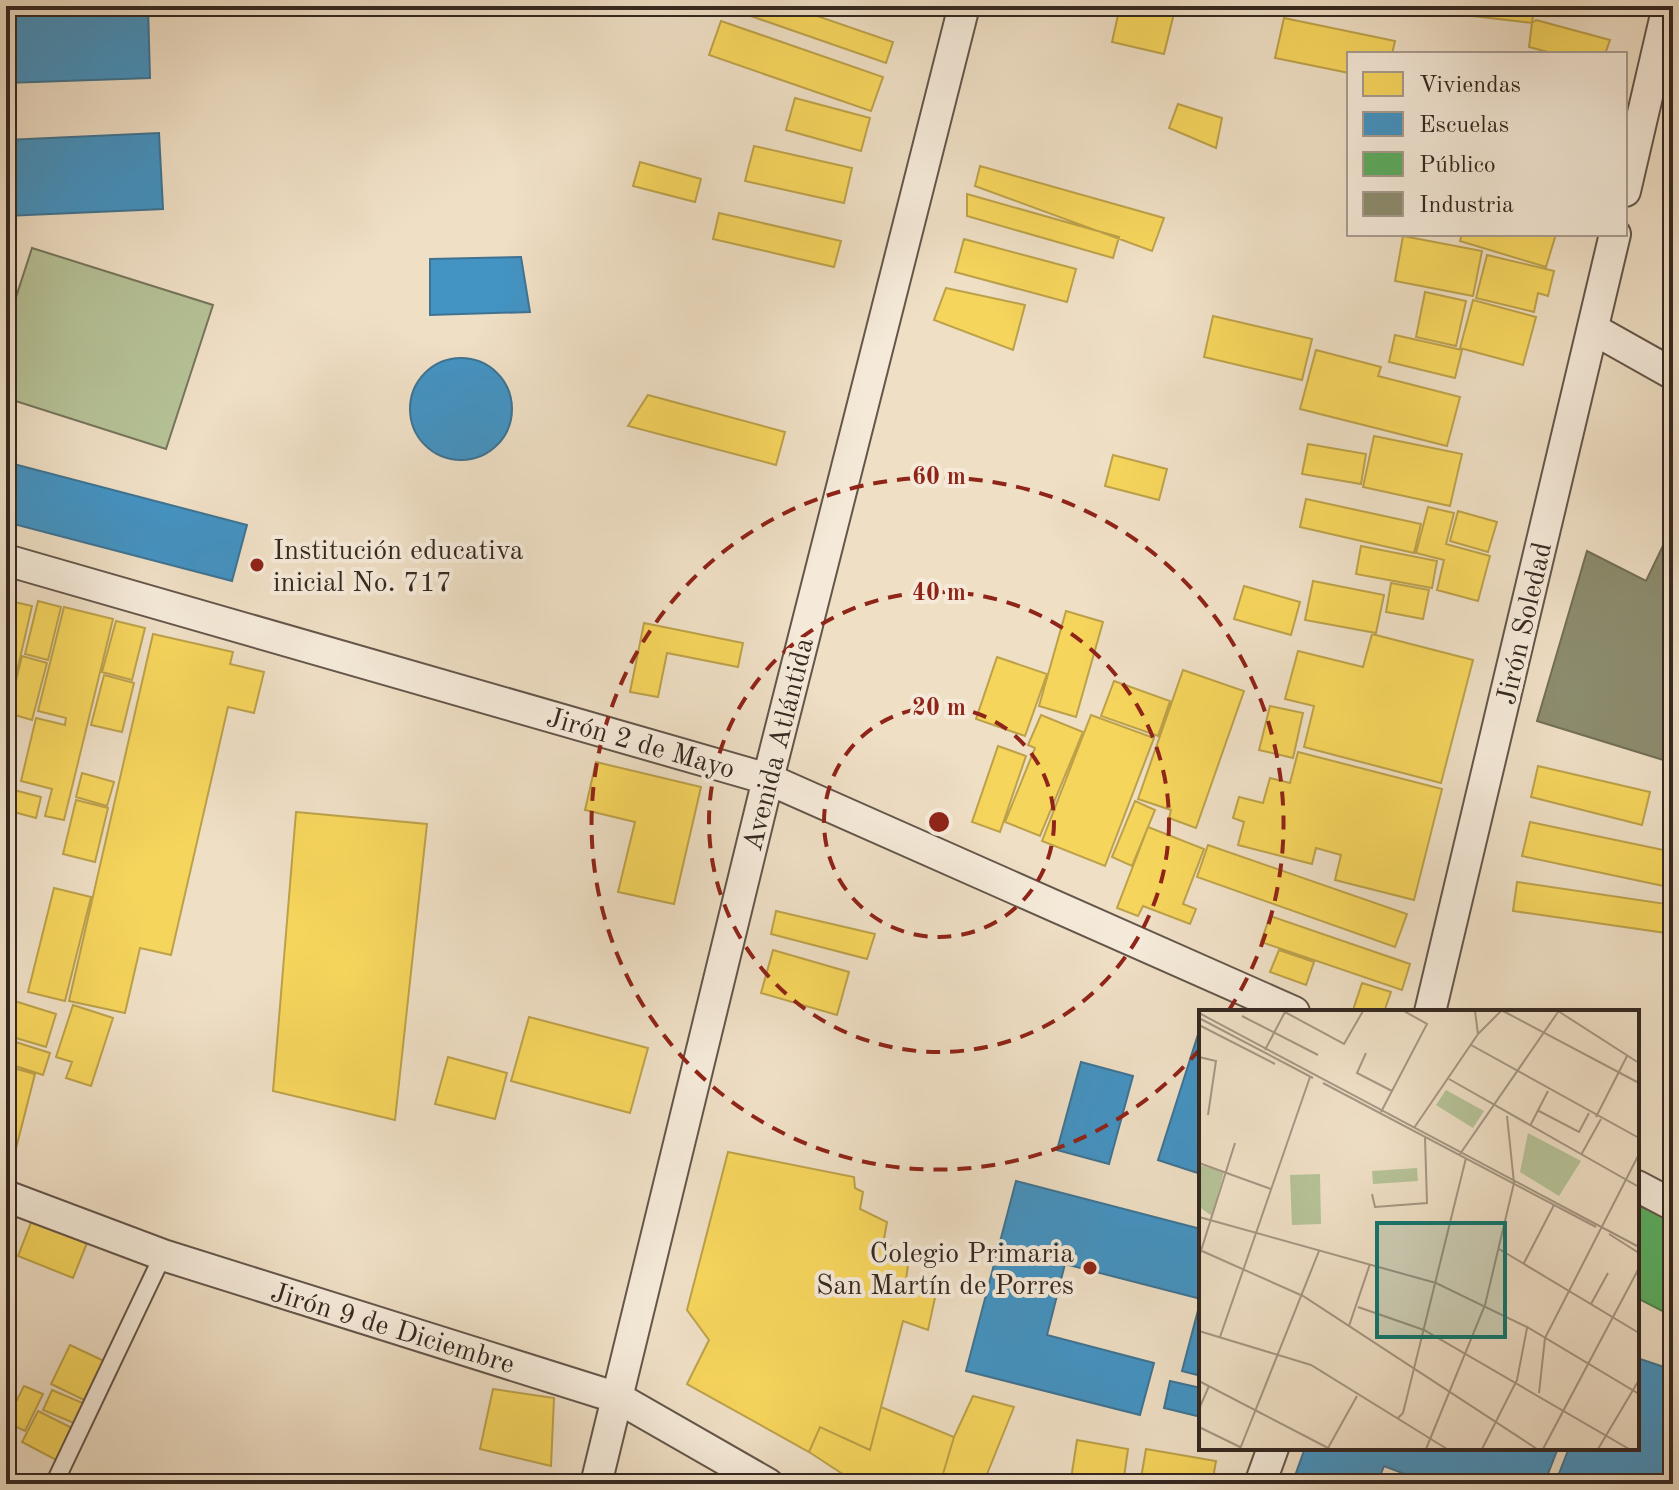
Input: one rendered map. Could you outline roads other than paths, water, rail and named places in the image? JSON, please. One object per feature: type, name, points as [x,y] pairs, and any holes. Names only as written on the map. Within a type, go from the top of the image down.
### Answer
[{"type":"street","name":"Avenida Atlántida","points":[[596,1484],[768,779],[964,6]]},
{"type":"street","points":[[1627,182],[1668,6]]},
{"type":"street","name":"Jirón Soledad","points":[[1430,1010],[1615,236]]},
{"type":"street","points":[[1593,329],[1673,374]]},
{"type":"street","name":"Jirón 2 de Mayo","points":[[6,560],[768,779],[1289,1010]]},
{"type":"street","points":[[1639,1187],[1673,1205]]},
{"type":"street","name":"Jirón 9 de Diciembre","points":[[6,1196],[163,1255],[618,1398],[768,1484]]},
{"type":"street","points":[[1260,1484],[1272,1450]]},
{"type":"lane","points":[[54,1484],[163,1255]]},
{"type":"place","name":"Institución educativa inicial No. 717","points":[[257,565]]},
{"type":"place","name":"Colegio Primaria San Martín de Porres","points":[[1090,1268]]}]
